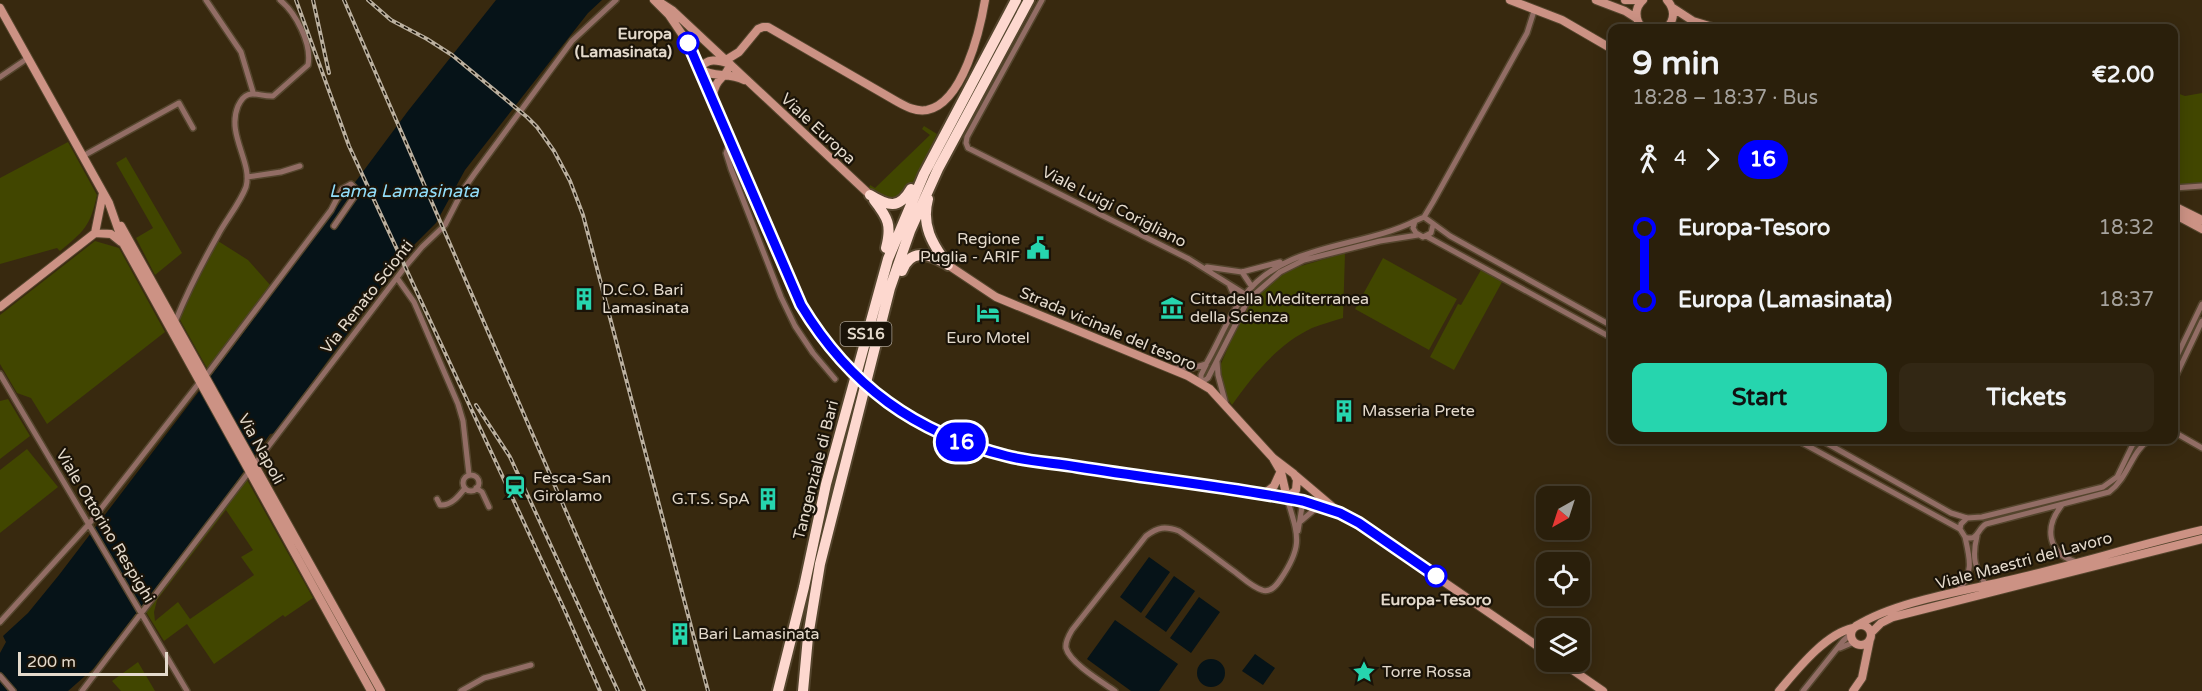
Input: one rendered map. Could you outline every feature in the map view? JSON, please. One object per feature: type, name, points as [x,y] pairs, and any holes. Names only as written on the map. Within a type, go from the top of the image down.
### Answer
[{"type":"highway","name":"Tangenziale di Bari","points":[[778,691],[826,484],[911,201],[1014,0]]},
{"type":"highway","name":"Tangenziale di Bari","points":[[803,691],[808,637],[820,564],[872,352],[884,288],[938,169],[1029,0]]},
{"type":"highway","points":[[870,195],[886,204],[902,202],[938,136],[954,117]]},
{"type":"highway","points":[[938,169],[938,177],[929,198],[926,218],[932,243],[948,265]]},
{"type":"highway","points":[[870,195],[889,222],[890,233],[882,265],[884,288],[898,279],[907,261],[916,255],[929,255],[948,265]]},
{"type":"main road","name":"Viale Europa","points":[[655,0],[672,10],[870,195]]},
{"type":"main road","points":[[655,0],[680,30],[700,69],[801,305],[814,327],[844,365],[891,407],[932,430],[1007,456],[1264,494],[1303,501],[1340,513]]},
{"type":"main road","points":[[713,99],[714,87],[728,71],[739,52],[758,29],[768,27],[896,101],[910,108],[927,110],[943,101],[955,86],[980,30],[985,0]]},
{"type":"main road","points":[[1510,0],[1562,20],[1608,47]]},
{"type":"main road","points":[[1596,0],[1625,11],[1638,24]]},
{"type":"main road","points":[[1625,0],[1635,0]]},
{"type":"main road","points":[[1639,24],[1637,7],[1643,0]]},
{"type":"main road","points":[[1667,0],[1672,8],[1693,21],[1703,24]]},
{"type":"main road","name":"Via Napoli","points":[[0,8],[116,220],[175,322],[202,380]]},
{"type":"main road","points":[[1670,24],[1672,8]]},
{"type":"main road","points":[[700,69],[702,64],[713,60],[730,64]]},
{"type":"main road","points":[[700,69],[723,76],[732,75],[748,83]]},
{"type":"main road","points":[[0,307],[95,233],[103,193]]},
{"type":"main road","points":[[2178,208],[2202,220]]},
{"type":"main road","points":[[2178,216],[2202,229]]},
{"type":"main road","name":"Via Napoli","points":[[116,220],[123,243],[381,691]]},
{"type":"main road","points":[[95,233],[111,234],[123,243]]},
{"type":"main road","name":"Strada vicinale del tesoro","points":[[948,265],[996,297],[1201,383],[1210,389],[1273,458]]},
{"type":"main road","points":[[1273,458],[1281,472],[1287,498]]},
{"type":"main road","points":[[1273,458],[1340,513],[1378,536],[1536,645]]},
{"type":"main road","name":"Via Napoli","points":[[251,467],[371,691]]},
{"type":"main road","points":[[1264,494],[1274,486],[1281,472]]},
{"type":"main road","points":[[1287,498],[1296,490],[1297,480],[1294,474]]},
{"type":"main road","points":[[1301,480],[1303,501]]},
{"type":"main road","name":"Viale Maestri del Lavoro","points":[[1779,691],[1816,650],[1841,632],[1854,632],[1883,612],[2202,530]]},
{"type":"main road","name":"Viale Maestri del Lavoro","points":[[1871,636],[1881,623],[1893,617],[2202,539]]},
{"type":"main road","points":[[1853,691],[1862,678],[1871,636],[1864,625],[1854,632],[1860,645],[1865,644],[1871,636]]},
{"type":"main road","points":[[1576,672],[1604,691]]},
{"type":"street","points":[[206,0],[241,52],[253,92]]},
{"type":"street","points":[[175,322],[216,237],[245,189],[247,177],[234,126],[238,105],[243,97],[253,92],[273,96],[308,64],[308,51],[295,15],[280,0]]},
{"type":"street","name":"Via Renato Scionti","points":[[82,691],[397,278],[422,247],[445,225],[463,190],[572,41],[616,0]]},
{"type":"street","name":"Viale Luigi Corigliano","points":[[1042,0],[967,137],[968,148],[1189,260],[1245,294]]},
{"type":"street","points":[[1424,217],[1527,33],[1534,11]]},
{"type":"street","points":[[0,77],[28,58]]},
{"type":"street","points":[[83,156],[179,103],[193,128]]},
{"type":"street","points":[[730,142],[726,153],[731,169],[781,297],[795,326],[813,353],[835,379]]},
{"type":"street","points":[[247,177],[281,172],[300,166]]},
{"type":"street","points":[[0,622],[90,526],[331,210],[342,189],[351,184],[356,189],[354,197],[334,226]]},
{"type":"street","points":[[2178,188],[2202,186]]},
{"type":"street","points":[[1189,260],[1212,269],[1242,272],[1392,232],[1424,217],[1430,219],[1433,225],[1608,324]]},
{"type":"street","points":[[1415,222],[1413,228],[1418,236]]},
{"type":"street","points":[[1426,236],[1431,233],[1433,225]]},
{"type":"street","points":[[1201,383],[1208,378],[1248,300],[1280,272],[1304,260],[1380,241],[1418,236],[1426,236],[1608,336]]},
{"type":"street","points":[[1201,383],[1201,375],[1206,364],[1238,304],[1252,287],[1284,261]]},
{"type":"street","points":[[1242,272],[1252,287]]},
{"type":"street","points":[[397,278],[414,302],[458,404],[463,421],[469,475]]},
{"type":"street","points":[[1228,283],[1238,304]]},
{"type":"street","points":[[2178,354],[2202,304]]},
{"type":"street","points":[[2178,372],[2201,323]]},
{"type":"street","points":[[1217,360],[1218,375],[1226,407]]},
{"type":"street","points":[[1169,368],[1193,368],[1206,364]]},
{"type":"street","name":"Viale Ottorino Respighi","points":[[0,374],[187,691]]},
{"type":"street","points":[[2178,434],[2202,448]]},
{"type":"street","points":[[1804,444],[1960,529],[1965,537],[1969,573],[1957,592]]},
{"type":"street","points":[[1828,444],[1951,513],[1980,523],[1974,554],[1975,565],[1988,586]]},
{"type":"street","points":[[1960,529],[1961,524],[1971,518],[2103,487],[2116,477],[2133,444]]},
{"type":"street","points":[[1965,537],[1971,538],[1979,533],[1986,524],[2100,495],[2115,488],[2125,477],[2140,447],[2144,444]]},
{"type":"street","points":[[436,499],[440,505],[446,505],[465,488],[464,480],[469,475]]},
{"type":"street","points":[[469,475],[478,480],[476,488]]},
{"type":"street","points":[[465,488],[471,490],[476,488]]},
{"type":"street","points":[[476,488],[482,492],[489,507]]},
{"type":"street","points":[[1287,498],[1297,533]]},
{"type":"street","points":[[1292,514],[1294,507],[1303,501]]},
{"type":"street","points":[[1114,691],[1072,658],[1066,648],[1067,638],[1146,536],[1155,529],[1167,526],[1179,531],[1263,591],[1270,590],[1275,587],[1289,567],[1295,554],[1303,501]]},
{"type":"street","points":[[2062,505],[2053,519],[2051,536],[2058,553],[2065,559],[2076,562]]},
{"type":"street","points":[[1300,522],[1314,510],[1323,507]]},
{"type":"street","points":[[1803,691],[1854,632]]},
{"type":"street","points":[[460,691],[484,678],[531,665]]},
{"type":"street","points":[[0,676],[13,691]]},
{"type":"shaded area","points":[[2178,93],[2185,96],[2202,93],[2202,183],[2178,185]]},
{"type":"shaded area","points":[[924,126],[937,134],[908,193],[898,201],[876,196],[869,188],[870,185],[875,188],[930,135],[922,129]]},
{"type":"shaded area","points":[[68,142],[97,195],[89,222],[60,251],[57,248],[0,264],[0,178]]},
{"type":"shaded area","points":[[126,157],[182,253],[155,275],[136,238],[153,228],[116,163]]},
{"type":"shaded area","points":[[95,241],[119,248],[165,332],[47,424],[31,398],[17,393],[0,364],[0,315]]},
{"type":"shaded area","points":[[218,241],[248,260],[271,286],[208,370],[179,318]]},
{"type":"shaded area","points":[[1345,253],[1343,318],[1312,328],[1277,351],[1232,405],[1226,396],[1220,366],[1241,317],[1252,300],[1272,281],[1294,268]]},
{"type":"shaded area","points":[[1383,258],[1457,299],[1429,350],[1355,309]]},
{"type":"shaded area","points":[[1481,270],[1502,282],[1454,370],[1430,357],[1458,304],[1461,305]]},
{"type":"shaded area","points":[[8,399],[30,436],[0,459],[0,401]]},
{"type":"shaded area","points":[[27,449],[58,487],[0,533],[0,470]]},
{"type":"shaded area","points":[[246,478],[313,598],[285,617],[283,615],[214,664],[187,624],[164,641],[146,612],[147,607]],"holes":[[[226,510],[253,550],[241,557],[254,575],[190,619],[178,602],[155,621],[154,612],[157,600]]]},
{"type":"shaded area","points":[[138,662],[155,691],[121,691],[112,681]]},
{"type":"water","name":"Lama Lamasinata","points":[[496,0],[602,0],[588,13],[465,170],[436,223],[407,252],[275,433],[270,434],[225,498],[93,669],[68,691],[0,691],[0,653],[6,642],[3,636],[28,613],[59,575],[229,352],[408,111]]},
{"type":"water","points":[[1149,557],[1170,572],[1141,613],[1120,597]]},
{"type":"water","points":[[1174,576],[1195,591],[1166,632],[1145,617]]},
{"type":"water","points":[[1199,597],[1220,612],[1191,653],[1170,638]]},
{"type":"water","points":[[1115,620],[1178,664],[1159,691],[1131,691],[1087,659]]},
{"type":"water","points":[[1255,654],[1275,668],[1263,685],[1242,671]]},
{"type":"water","points":[[1211,659],[1221,663],[1225,673],[1221,683],[1211,687],[1201,683],[1197,673],[1201,663]]},
{"type":"railway","points":[[296,0],[349,146],[600,691]]},
{"type":"railway","points":[[313,0],[329,73]]},
{"type":"railway","points":[[344,0],[644,691]]},
{"type":"railway","points":[[368,0],[391,20],[452,55],[527,117],[554,151],[570,181],[583,215],[708,691]]},
{"type":"railway","points":[[476,405],[510,457],[618,691]]},
{"type":"bus line","name":"16","points":[[688,43],[782,266],[801,305],[814,327],[844,365],[891,407],[932,430],[1007,456],[1303,501],[1340,513],[1359,523],[1436,576]]},
{"type":"place","name":"Europa (Lamasinata)","points":[[688,43]]},
{"type":"place","name":"Regione Puglia - ARIF","points":[[1038,248]]},
{"type":"place","name":"D.C.O. Bari Lamasinata","points":[[584,299]]},
{"type":"place","name":"Cittadella Mediterranea della Scienza","points":[[1172,308]]},
{"type":"place","name":"Euro Motel","points":[[988,313]]},
{"type":"place","name":"Masseria Prete","points":[[1344,411]]},
{"type":"place","name":"Fesca-San Girolamo","points":[[515,487]]},
{"type":"place","name":"G.T.S. SpA","points":[[768,499]]},
{"type":"place","name":"Europa-Tesoro","points":[[1436,576]]},
{"type":"place","name":"Bari Lamasinata","points":[[680,634]]},
{"type":"place","name":"Torre Rossa","points":[[1364,672]]}]
